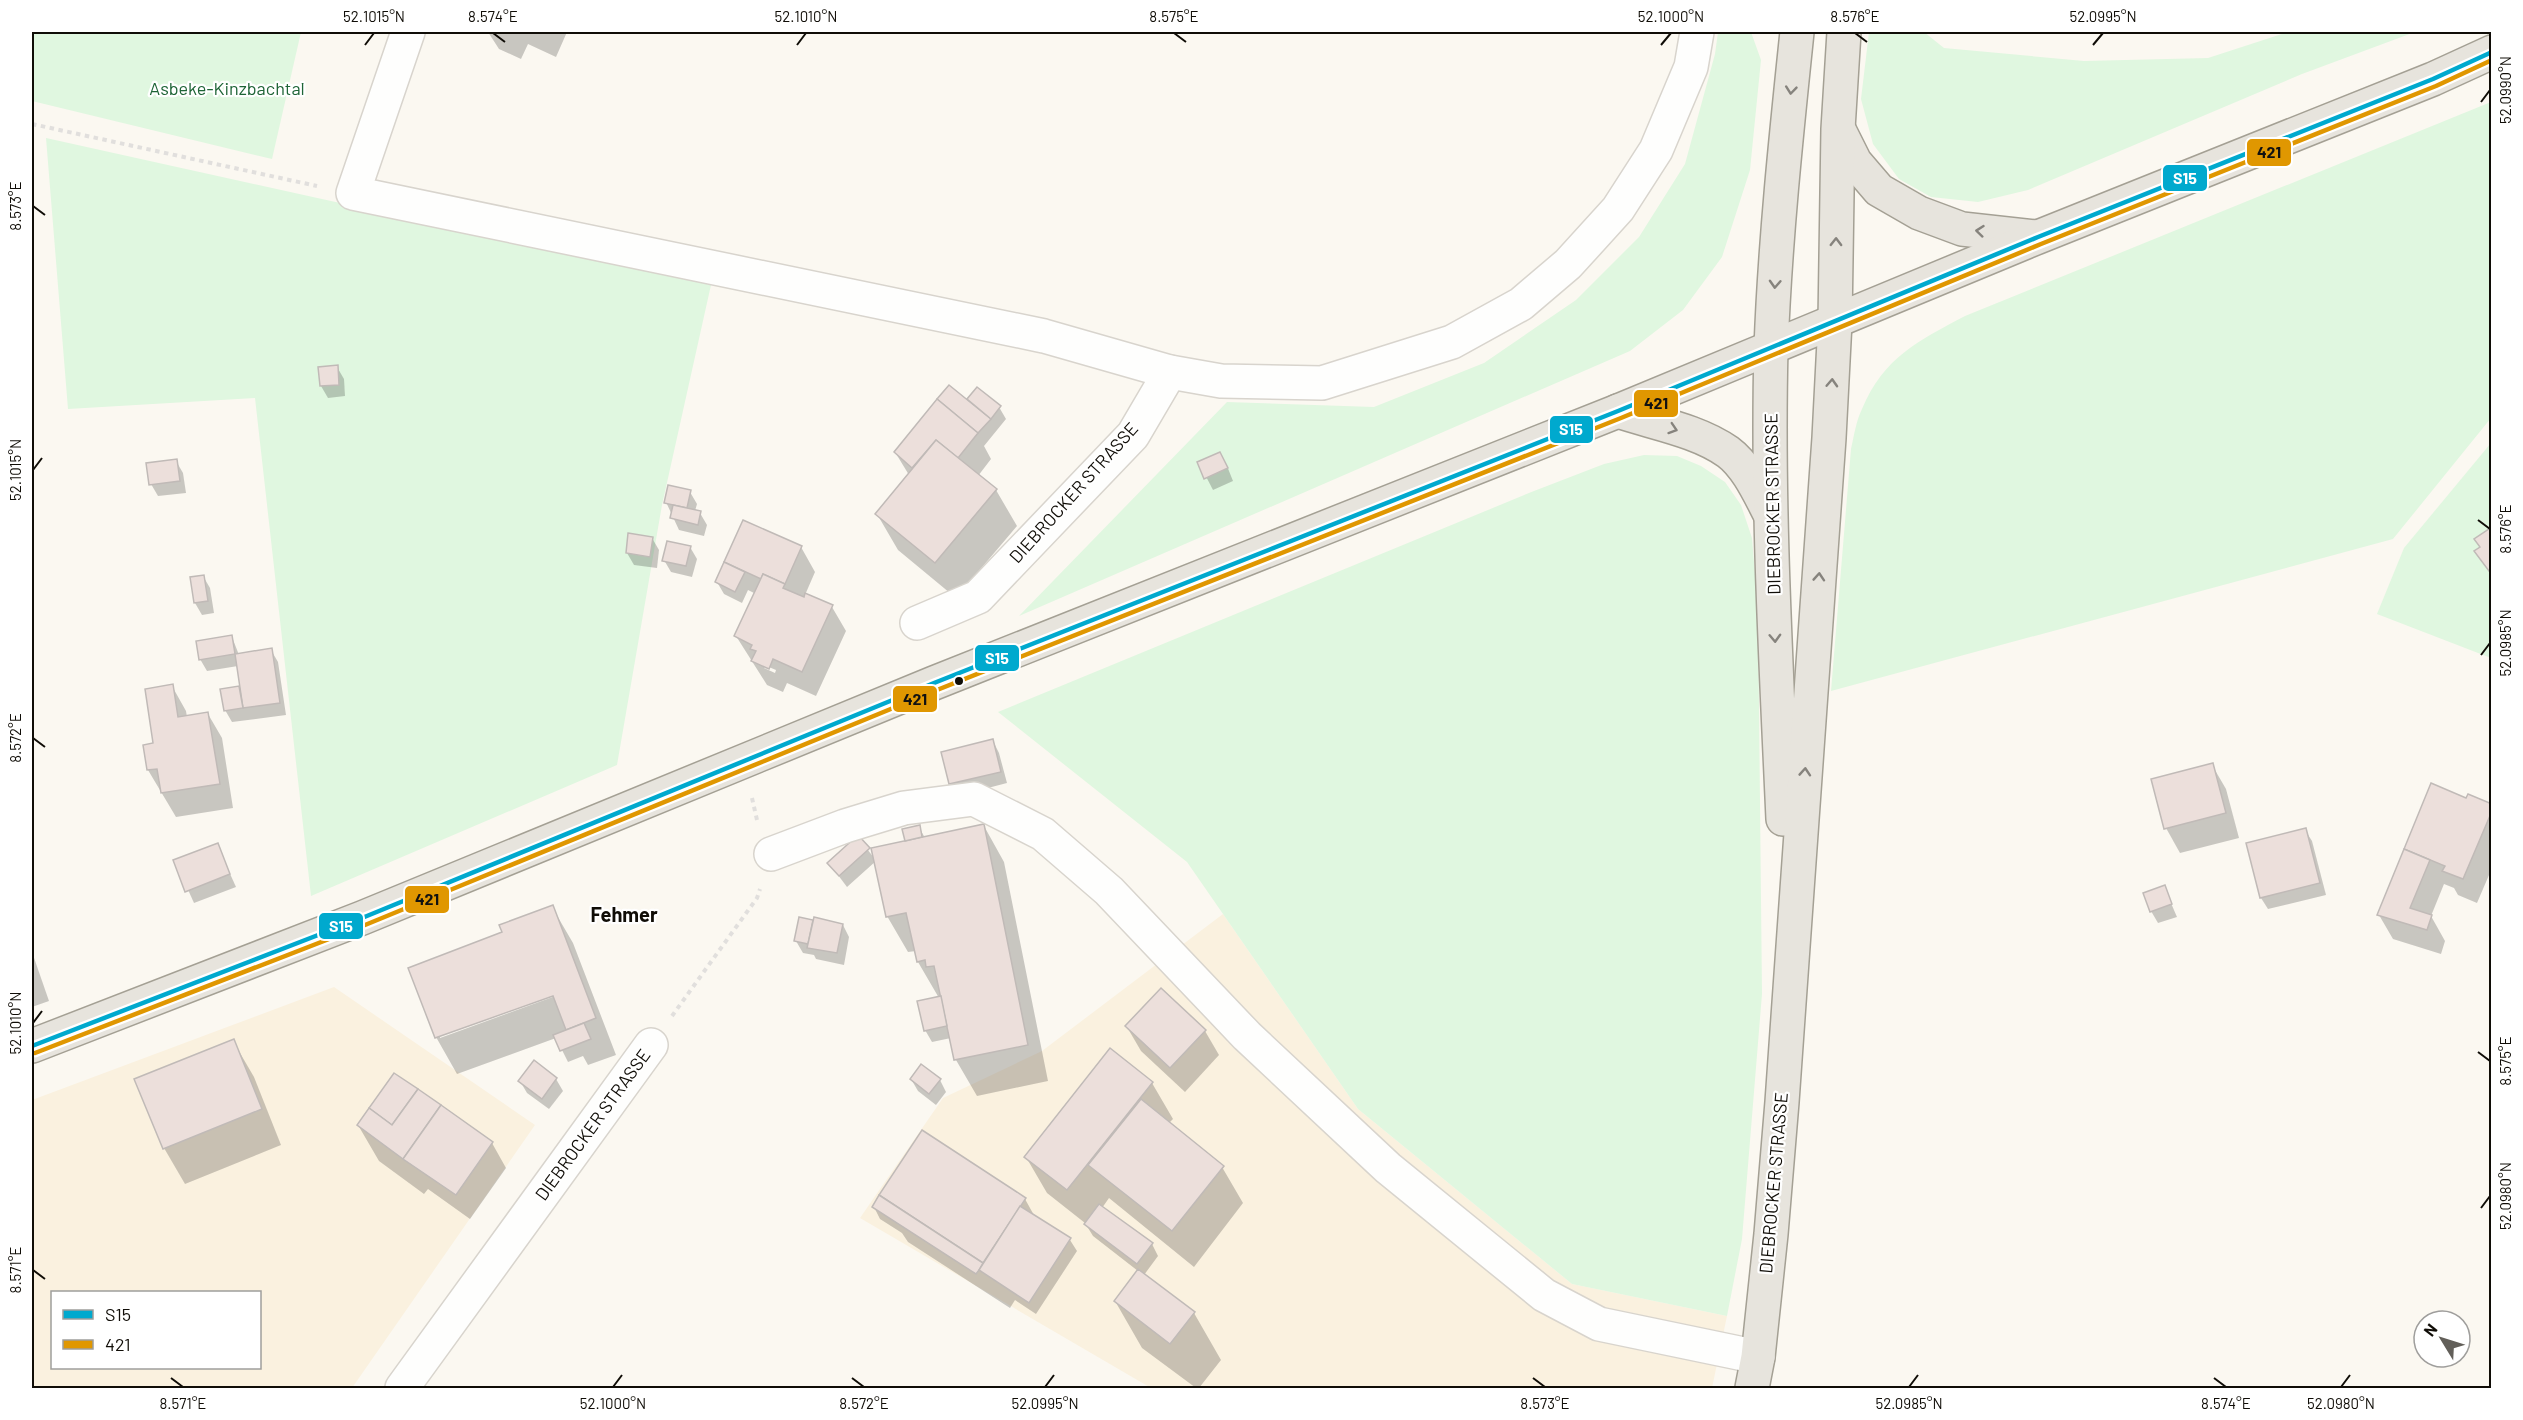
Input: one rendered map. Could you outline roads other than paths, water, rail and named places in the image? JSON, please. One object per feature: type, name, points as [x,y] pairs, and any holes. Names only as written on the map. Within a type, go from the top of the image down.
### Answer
[{"type":"main road","name":"DIEBROCKER STRASSE","points":[[1790,977],[1770,514],[1772,348],[1777,226],[1797,32]]},
{"type":"main road","name":"DIEBROCKER STRASSE","points":[[1752,1389],[1758,1357],[1779,1135],[1829,438],[1835,322],[1838,129],[1844,32]]},
{"type":"main road","points":[[32,1046],[363,918],[934,683],[1618,411],[2038,237],[2433,79],[2492,51]]},
{"type":"main road","points":[[1838,129],[1855,162],[1879,190],[1919,213],[1962,229],[2038,237]]},
{"type":"main road","points":[[1618,411],[1700,438],[1729,453],[1753,482],[1770,514]]},
{"type":"street","points":[[408,32],[353,193],[1044,336],[1170,372],[1221,381],[1322,383],[1452,342],[1521,304],[1568,264],[1618,209],[1656,150],[1691,67],[1697,32]]},
{"type":"street","name":"DIEBROCKER STRASSE","points":[[917,623],[978,597],[1133,435],[1170,372]]},
{"type":"street","points":[[771,854],[845,826],[904,808],[974,799],[1043,834],[1108,891],[1247,1036],[1388,1168],[1544,1295],[1599,1324],[1758,1357]]},
{"type":"street","name":"DIEBROCKER STRASSE","points":[[402,1389],[651,1045]]},
{"type":"district","name":"Fehmer","points":[[624,915]]},
{"type":"park label","name":"Asbeke-Kinzbachtal","points":[[227,89]]}]
